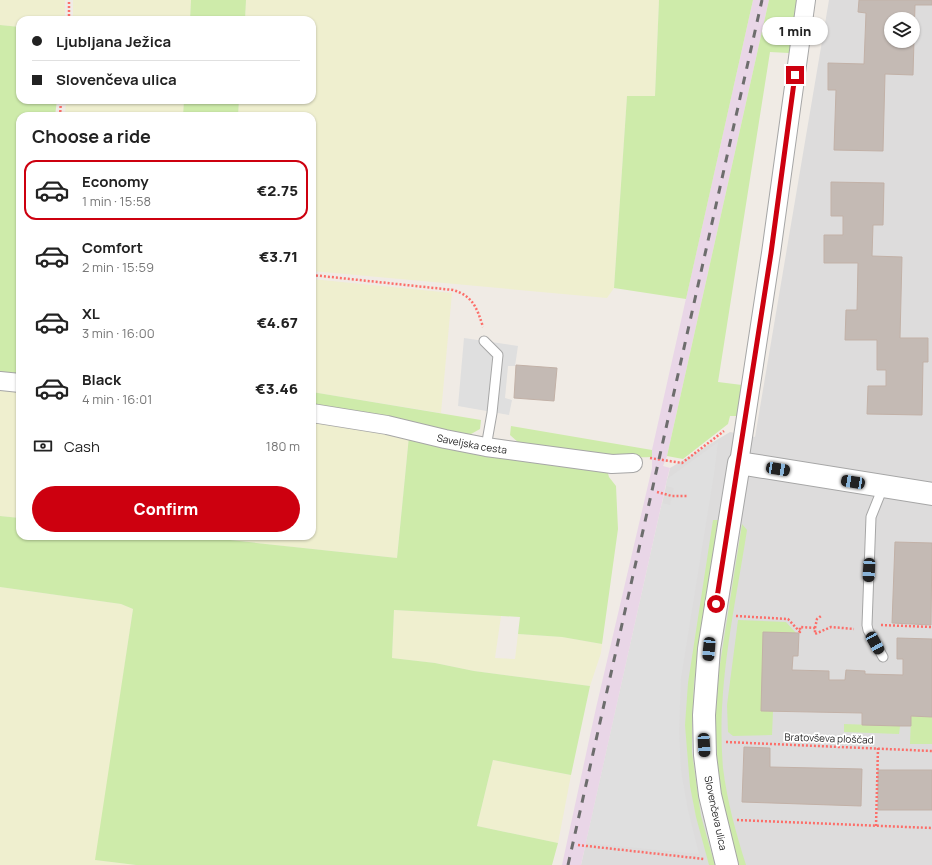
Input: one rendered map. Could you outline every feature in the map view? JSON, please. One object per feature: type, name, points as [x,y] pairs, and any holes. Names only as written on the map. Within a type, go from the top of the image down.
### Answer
[{"type":"street","name":"Slovenčeva ulica","points":[[727,865],[710,795],[705,756],[704,715],[709,649],[771,253],[806,0]]},
{"type":"street","points":[[0,381],[16,383]]},
{"type":"street","name":"Saveljska cesta","points":[[316,414],[387,426],[486,447],[612,464],[633,463]]},
{"type":"street","points":[[739,463],[932,494]]},
{"type":"lane","points":[[484,341],[498,355],[492,413],[486,447]]},
{"type":"lane","points":[[883,487],[871,517],[867,627],[883,657]]},
{"type":"path","points":[[69,0],[69,16]]},
{"type":"path","points":[[316,275],[453,290],[464,293],[478,312],[483,327],[484,341]]},
{"type":"path","points":[[633,463],[652,458],[682,463],[726,430],[732,421],[745,423]]},
{"type":"path","points":[[657,492],[688,496]]},
{"type":"path","points":[[736,616],[788,619],[800,632],[800,627],[816,628]]},
{"type":"path","points":[[821,616],[817,619],[815,634],[831,627],[932,627]]},
{"type":"path","name":"Bratovševa ploščad","points":[[726,742],[932,751]]},
{"type":"path","points":[[876,826],[878,748]]},
{"type":"path","points":[[735,820],[932,828]]},
{"type":"path","points":[[578,845],[704,859]]},
{"type":"shaded area","points":[[753,0],[769,0],[667,456],[663,466],[670,468],[581,865],[562,865],[596,708],[652,468],[652,450]]},
{"type":"shaded area","points":[[829,0],[932,0],[932,865],[581,865],[670,468],[730,432],[755,437]]},
{"type":"shaded area","points":[[464,338],[518,346],[515,366],[508,366],[505,398],[512,400],[509,415],[458,406]]},
{"type":"shaded area","points":[[718,442],[681,678],[679,732],[681,771],[688,810],[699,854],[586,843],[662,503],[670,505],[674,488],[666,486],[667,479]]},
{"type":"green space","points":[[0,0],[65,0],[65,16],[16,16],[16,27],[0,25]]},
{"type":"green space","points":[[73,0],[191,0],[190,16],[73,16]]},
{"type":"green space","points":[[191,0],[246,0],[245,16],[190,16]]},
{"type":"green space","points":[[246,0],[659,0],[655,96],[627,96],[614,288],[607,298],[316,271],[316,112],[238,112],[239,104],[316,104],[316,16],[245,16]]},
{"type":"green space","points":[[659,0],[753,0],[686,299],[614,288],[627,96],[655,96]]},
{"type":"green space","points":[[769,0],[801,0],[793,50],[789,53],[770,52],[718,382],[742,385],[737,416],[730,416],[728,424],[683,459],[667,456]]},
{"type":"green space","points":[[0,25],[16,27],[16,104],[56,104],[56,112],[16,112],[16,374],[0,374]]},
{"type":"green space","points":[[66,104],[184,104],[183,112],[65,112]]},
{"type":"green space","points":[[184,104],[239,104],[238,112],[183,112]]},
{"type":"green space","points":[[316,279],[452,293],[441,413],[316,393]]},
{"type":"green space","points":[[0,386],[16,388],[16,518],[0,516]]},
{"type":"green space","points":[[316,393],[481,420],[480,429],[471,434],[455,435],[316,407]]},
{"type":"green space","points":[[316,419],[409,436],[397,558],[229,540],[316,540]]},
{"type":"green space","points":[[511,426],[652,450],[652,457],[602,455],[519,443],[510,435]]},
{"type":"green space","points":[[409,436],[607,470],[609,477],[616,486],[618,529],[602,644],[562,637],[518,634],[520,617],[394,610],[392,658],[435,663],[474,671],[590,686],[571,775],[493,760],[477,826],[558,843],[552,865],[136,865],[95,860],[133,609],[121,604],[0,587],[0,516],[16,518],[16,540],[229,540],[397,558]]},
{"type":"green space","points":[[713,520],[718,520],[694,683],[692,725],[692,752],[701,816],[715,865],[709,865],[696,817],[690,786],[685,725],[688,683]]},
{"type":"green space","points":[[742,524],[747,530],[732,618],[724,678],[722,738],[723,768],[729,805],[746,865],[739,865],[725,816],[718,771],[715,724],[719,670]]},
{"type":"green space","points":[[0,587],[121,604],[133,609],[96,860],[136,865],[0,865]]},
{"type":"green space","points":[[394,610],[501,616],[495,658],[515,659],[518,634],[562,637],[602,644],[601,653],[590,686],[474,671],[435,663],[392,658]]},
{"type":"green space","points":[[738,620],[786,622],[796,633],[763,632],[773,711],[772,735],[733,736],[728,732],[727,705]]},
{"type":"green space","points":[[911,716],[932,717],[932,744],[910,744]]},
{"type":"green space","points":[[844,724],[900,726],[899,734],[844,732]]},
{"type":"green space","points":[[493,760],[571,775],[558,843],[477,826]]},
{"type":"building","points":[[859,0],[932,0],[932,5],[915,5],[915,12],[884,12],[884,48],[914,48],[913,75],[885,74],[883,151],[834,150],[836,90],[828,90],[828,63],[864,64],[866,13],[858,12]]},
{"type":"building","points":[[831,182],[884,183],[883,225],[873,225],[872,256],[902,257],[900,338],[928,338],[928,362],[923,362],[922,415],[867,414],[868,386],[886,386],[886,370],[877,370],[877,340],[845,340],[846,310],[857,310],[858,263],[824,263],[824,235],[843,235],[843,216],[831,216]]},
{"type":"building","points":[[516,365],[557,368],[554,401],[514,398]]},
{"type":"building","points":[[895,542],[932,543],[931,625],[892,623]]},
{"type":"building","points":[[763,632],[799,633],[798,656],[793,656],[792,670],[829,671],[829,680],[845,680],[846,670],[865,671],[865,674],[903,675],[903,659],[897,659],[897,638],[932,639],[932,717],[911,716],[911,726],[862,725],[862,713],[761,711]]},
{"type":"building","points":[[744,747],[770,748],[770,767],[862,769],[861,806],[742,802]]},
{"type":"building","points":[[878,770],[932,770],[932,810],[878,810]]},
{"type":"railway","points":[[568,865],[762,0]]},
{"type":"route","points":[[716,604],[771,253],[795,75]]}]
